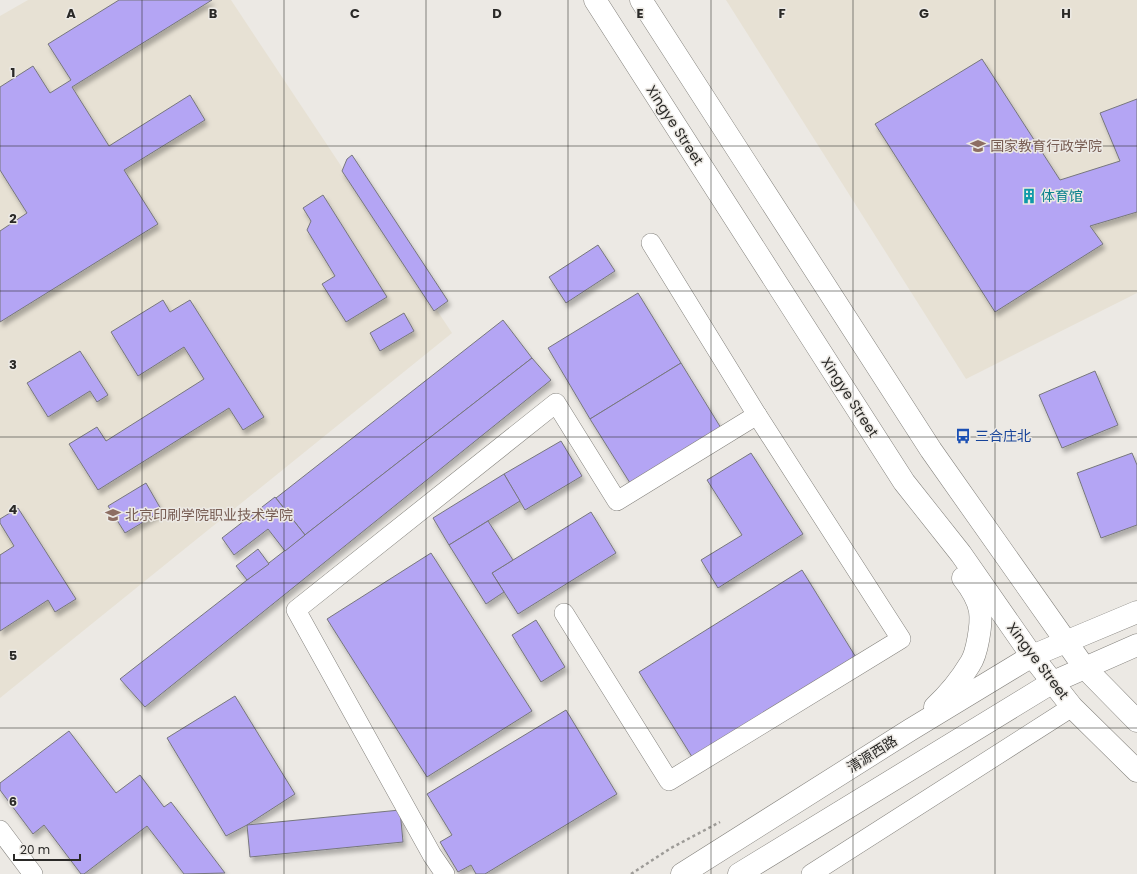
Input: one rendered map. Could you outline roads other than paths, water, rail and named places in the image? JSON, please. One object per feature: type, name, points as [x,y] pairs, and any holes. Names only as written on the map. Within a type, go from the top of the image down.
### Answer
[{"type":"main road","name":"Xingye Street","points":[[595,0],[904,482],[961,554],[1032,656],[1072,708],[1137,771]]},
{"type":"main road","points":[[641,0],[932,450],[1084,668],[1137,721]]},
{"type":"main road","points":[[904,482],[934,538],[970,587],[980,610],[980,635],[971,663],[943,700],[910,730]]},
{"type":"main road","name":"清源西路","points":[[682,874],[910,730],[1032,656],[1137,612]]},
{"type":"main road","points":[[739,874],[1053,682],[1137,645]]},
{"type":"street","points":[[564,612],[669,781],[901,639],[757,415],[651,243]]},
{"type":"street","points":[[445,874],[432,855],[296,610],[556,403],[617,501],[757,415]]},
{"type":"street","points":[[811,874],[1072,708]]},
{"type":"street","points":[[0,830],[33,874]]},
{"type":"place","name":"国家教育行政学院","points":[[978,146]]},
{"type":"place","name":"体育馆","points":[[1029,196]]},
{"type":"place","name":"三合庄北","points":[[963,436]]},
{"type":"place","name":"北京印刷学院职业技术学院","points":[[113,515]]}]
